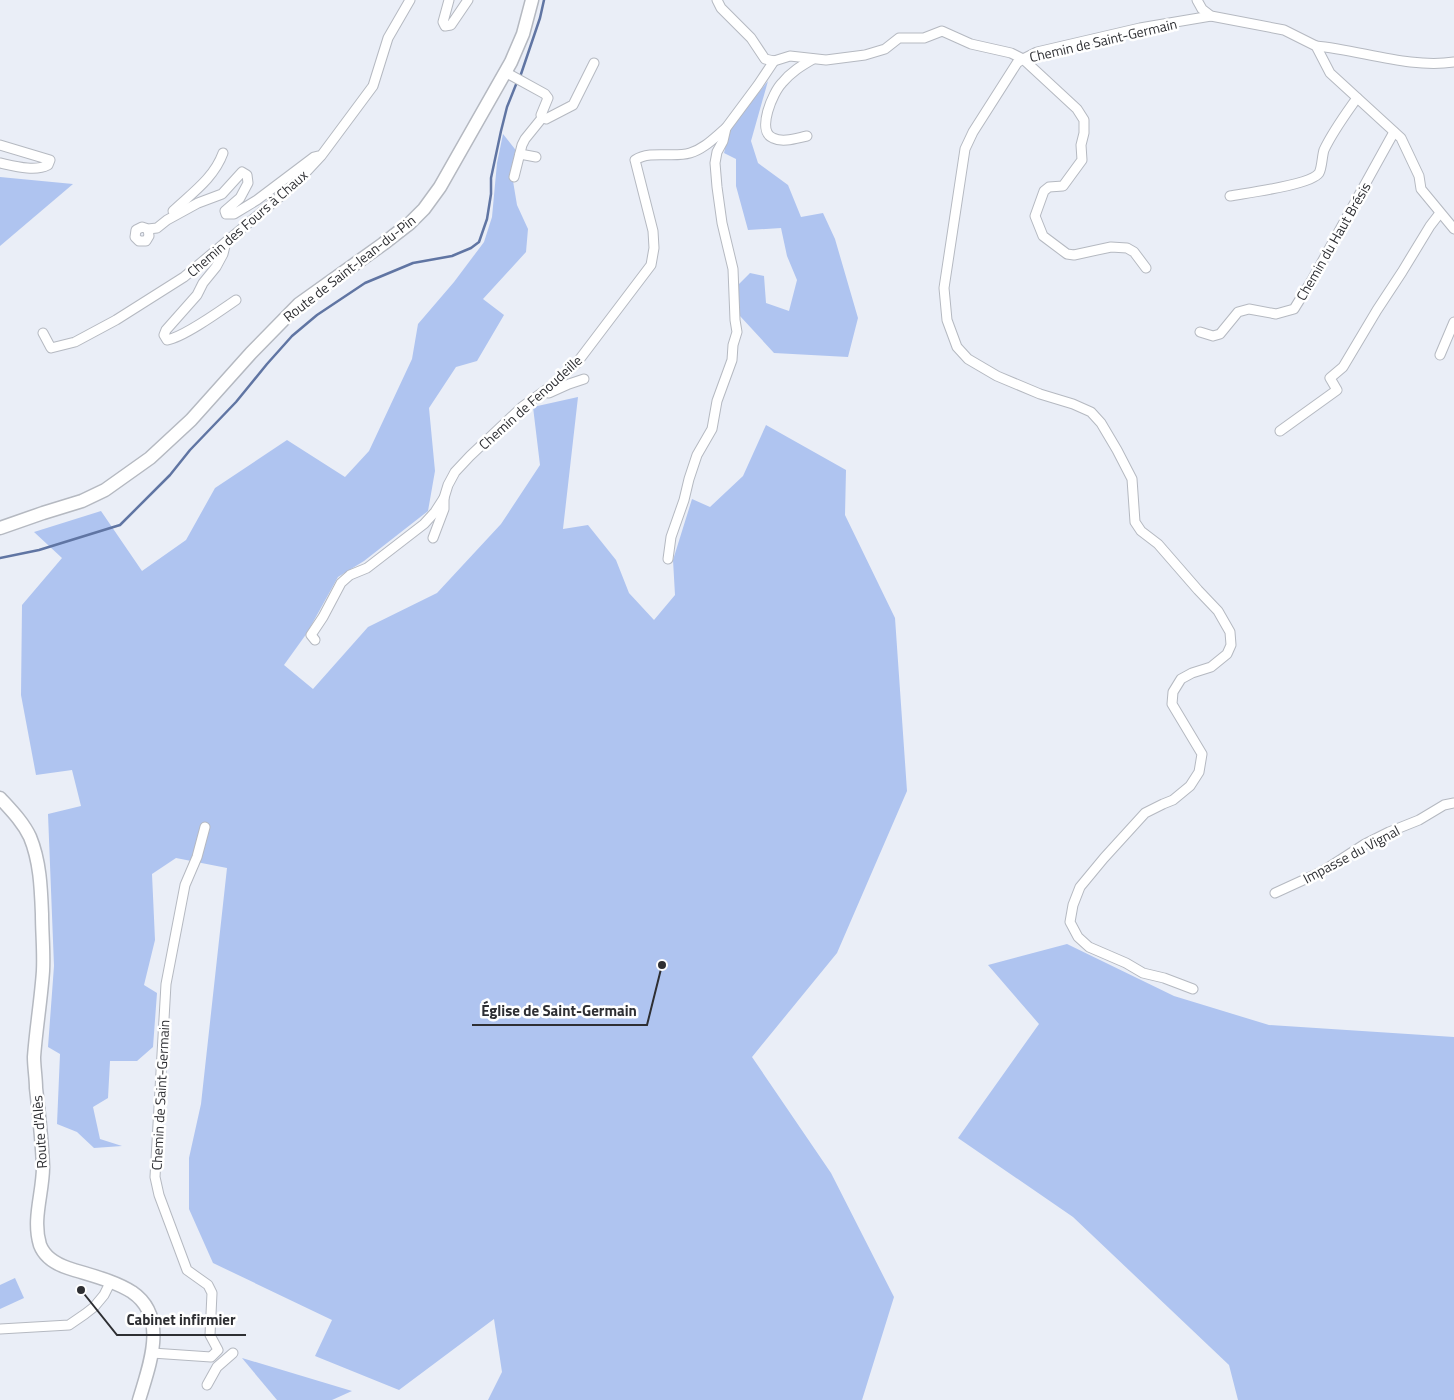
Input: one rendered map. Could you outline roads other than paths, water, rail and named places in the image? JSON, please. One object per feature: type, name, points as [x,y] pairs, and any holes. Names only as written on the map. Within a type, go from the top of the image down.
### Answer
[{"type":"main road","name":"Route de Saint-Jean-du-Pin","points":[[4,528],[97,494],[127,466],[166,438],[174,435],[191,420],[248,356],[299,304],[393,237],[424,209],[509,74],[511,62],[520,42],[532,0]]},
{"type":"main road","name":"Route d'Alès","points":[[3,801],[20,820],[29,836],[36,857],[41,890],[43,970],[34,1059],[43,1168],[37,1233],[41,1247],[51,1260],[132,1293],[147,1308],[153,1325],[152,1353],[139,1400]]},
{"type":"street","name":"Chemin des Fours à Chaux","points":[[44,333],[51,348],[75,342],[116,320],[184,277],[294,185],[321,156],[372,86],[388,38],[410,0]]},
{"type":"street","points":[[449,0],[443,22],[445,26],[451,25],[468,0]]},
{"type":"street","points":[[717,0],[721,8],[751,38],[765,59],[774,61],[790,56],[826,60],[865,55],[885,48],[899,38],[924,38],[942,31],[971,44],[1011,53],[1023,59],[1078,108],[1084,120],[1084,133],[1081,145],[1082,160],[1063,186],[1049,187],[1044,191],[1035,216],[1043,236],[1067,254],[1074,255],[1111,247],[1127,248],[1134,252],[1146,268]]},
{"type":"street","points":[[1197,0],[1202,9],[1211,16],[1284,30],[1316,46],[1338,48],[1415,63],[1454,62]]},
{"type":"street","name":"Chemin de Saint-Germain","points":[[1194,989],[1164,978],[1143,973],[1126,963],[1089,947],[1078,937],[1070,922],[1072,905],[1080,887],[1108,853],[1145,813],[1172,800],[1190,786],[1199,772],[1202,754],[1172,704],[1173,692],[1181,679],[1211,667],[1227,654],[1231,646],[1230,632],[1218,611],[1158,544],[1141,531],[1135,522],[1132,479],[1101,422],[1091,412],[997,376],[968,359],[957,347],[947,320],[944,288],[965,149],[973,132],[1017,63],[1037,52],[1140,28],[1211,16]]},
{"type":"street","points":[[1316,46],[1330,73],[1401,138],[1419,176],[1421,189],[1454,229]]},
{"type":"street","points":[[808,136],[787,140],[774,139],[768,136],[765,130],[772,99],[780,84],[793,71],[813,59]]},
{"type":"street","points":[[668,559],[671,537],[684,500],[688,479],[697,455],[712,429],[716,401],[732,360],[733,345],[737,332],[733,269],[722,223],[715,163],[717,152],[723,141],[726,128],[774,61]]},
{"type":"street","points":[[542,118],[546,119],[573,105],[594,63]]},
{"type":"street","points":[[509,74],[545,94],[548,98],[541,115],[542,118],[525,139],[514,177]]},
{"type":"street","points":[[1230,196],[1278,188],[1310,180],[1319,173],[1324,150],[1357,98]]},
{"type":"street","name":"Chemin de Fenoudeille","points":[[315,640],[311,635],[341,583],[350,575],[366,568],[424,524],[444,498],[448,485],[456,472],[470,456],[522,408],[576,364],[650,265],[654,248],[653,231],[635,160],[640,156],[690,153],[706,145],[726,128]]},
{"type":"street","name":"Chemin du Haut Brésis","points":[[1200,332],[1213,336],[1220,334],[1238,312],[1249,309],[1276,314],[1294,309],[1394,132]]},
{"type":"street","points":[[0,145],[50,160],[45,167],[35,168],[0,163]]},
{"type":"street","points":[[167,220],[211,175],[219,163],[223,152]]},
{"type":"street","points":[[520,154],[536,157]]},
{"type":"street","points":[[148,230],[157,228],[167,220],[198,203],[222,194],[242,172],[247,175],[248,183],[240,198],[225,211],[226,214],[234,214],[257,200],[314,157],[321,156]]},
{"type":"street","points":[[1280,431],[1337,390],[1330,378],[1343,367],[1377,310],[1440,213]]},
{"type":"street","points":[[226,242],[223,254],[216,267],[202,283],[197,295],[166,330],[164,335],[166,340],[173,339],[189,330],[236,300]]},
{"type":"street","points":[[1440,354],[1454,322]]},
{"type":"street","points":[[544,392],[549,393],[584,379]]},
{"type":"street","points":[[433,538],[444,509],[444,498]]},
{"type":"street","name":"Impasse du Vignal","points":[[1276,893],[1323,871],[1365,844],[1454,803]]},
{"type":"street","name":"Chemin de Saint-Germain","points":[[152,1353],[211,1357],[218,1350],[210,1335],[212,1293],[208,1285],[188,1270],[159,1195],[155,1177],[166,984],[185,885],[197,856],[205,827]]},
{"type":"street","points":[[0,1329],[69,1325],[94,1307],[104,1295],[110,1283]]},
{"type":"street","points":[[207,1385],[217,1367],[233,1352]]},
{"type":"waterway","points":[[520,77],[540,18],[544,0]]},
{"type":"waterway","points":[[0,558],[39,550],[120,525],[170,475],[292,336],[317,315],[365,283],[413,263],[452,256],[471,248],[479,242],[487,219],[491,194],[491,178],[501,131],[507,107],[517,82]]},
{"type":"place","name":"Église de Saint-Germain","points":[[662,965]]},
{"type":"place","name":"Cabinet infirmier","points":[[81,1290]]}]
